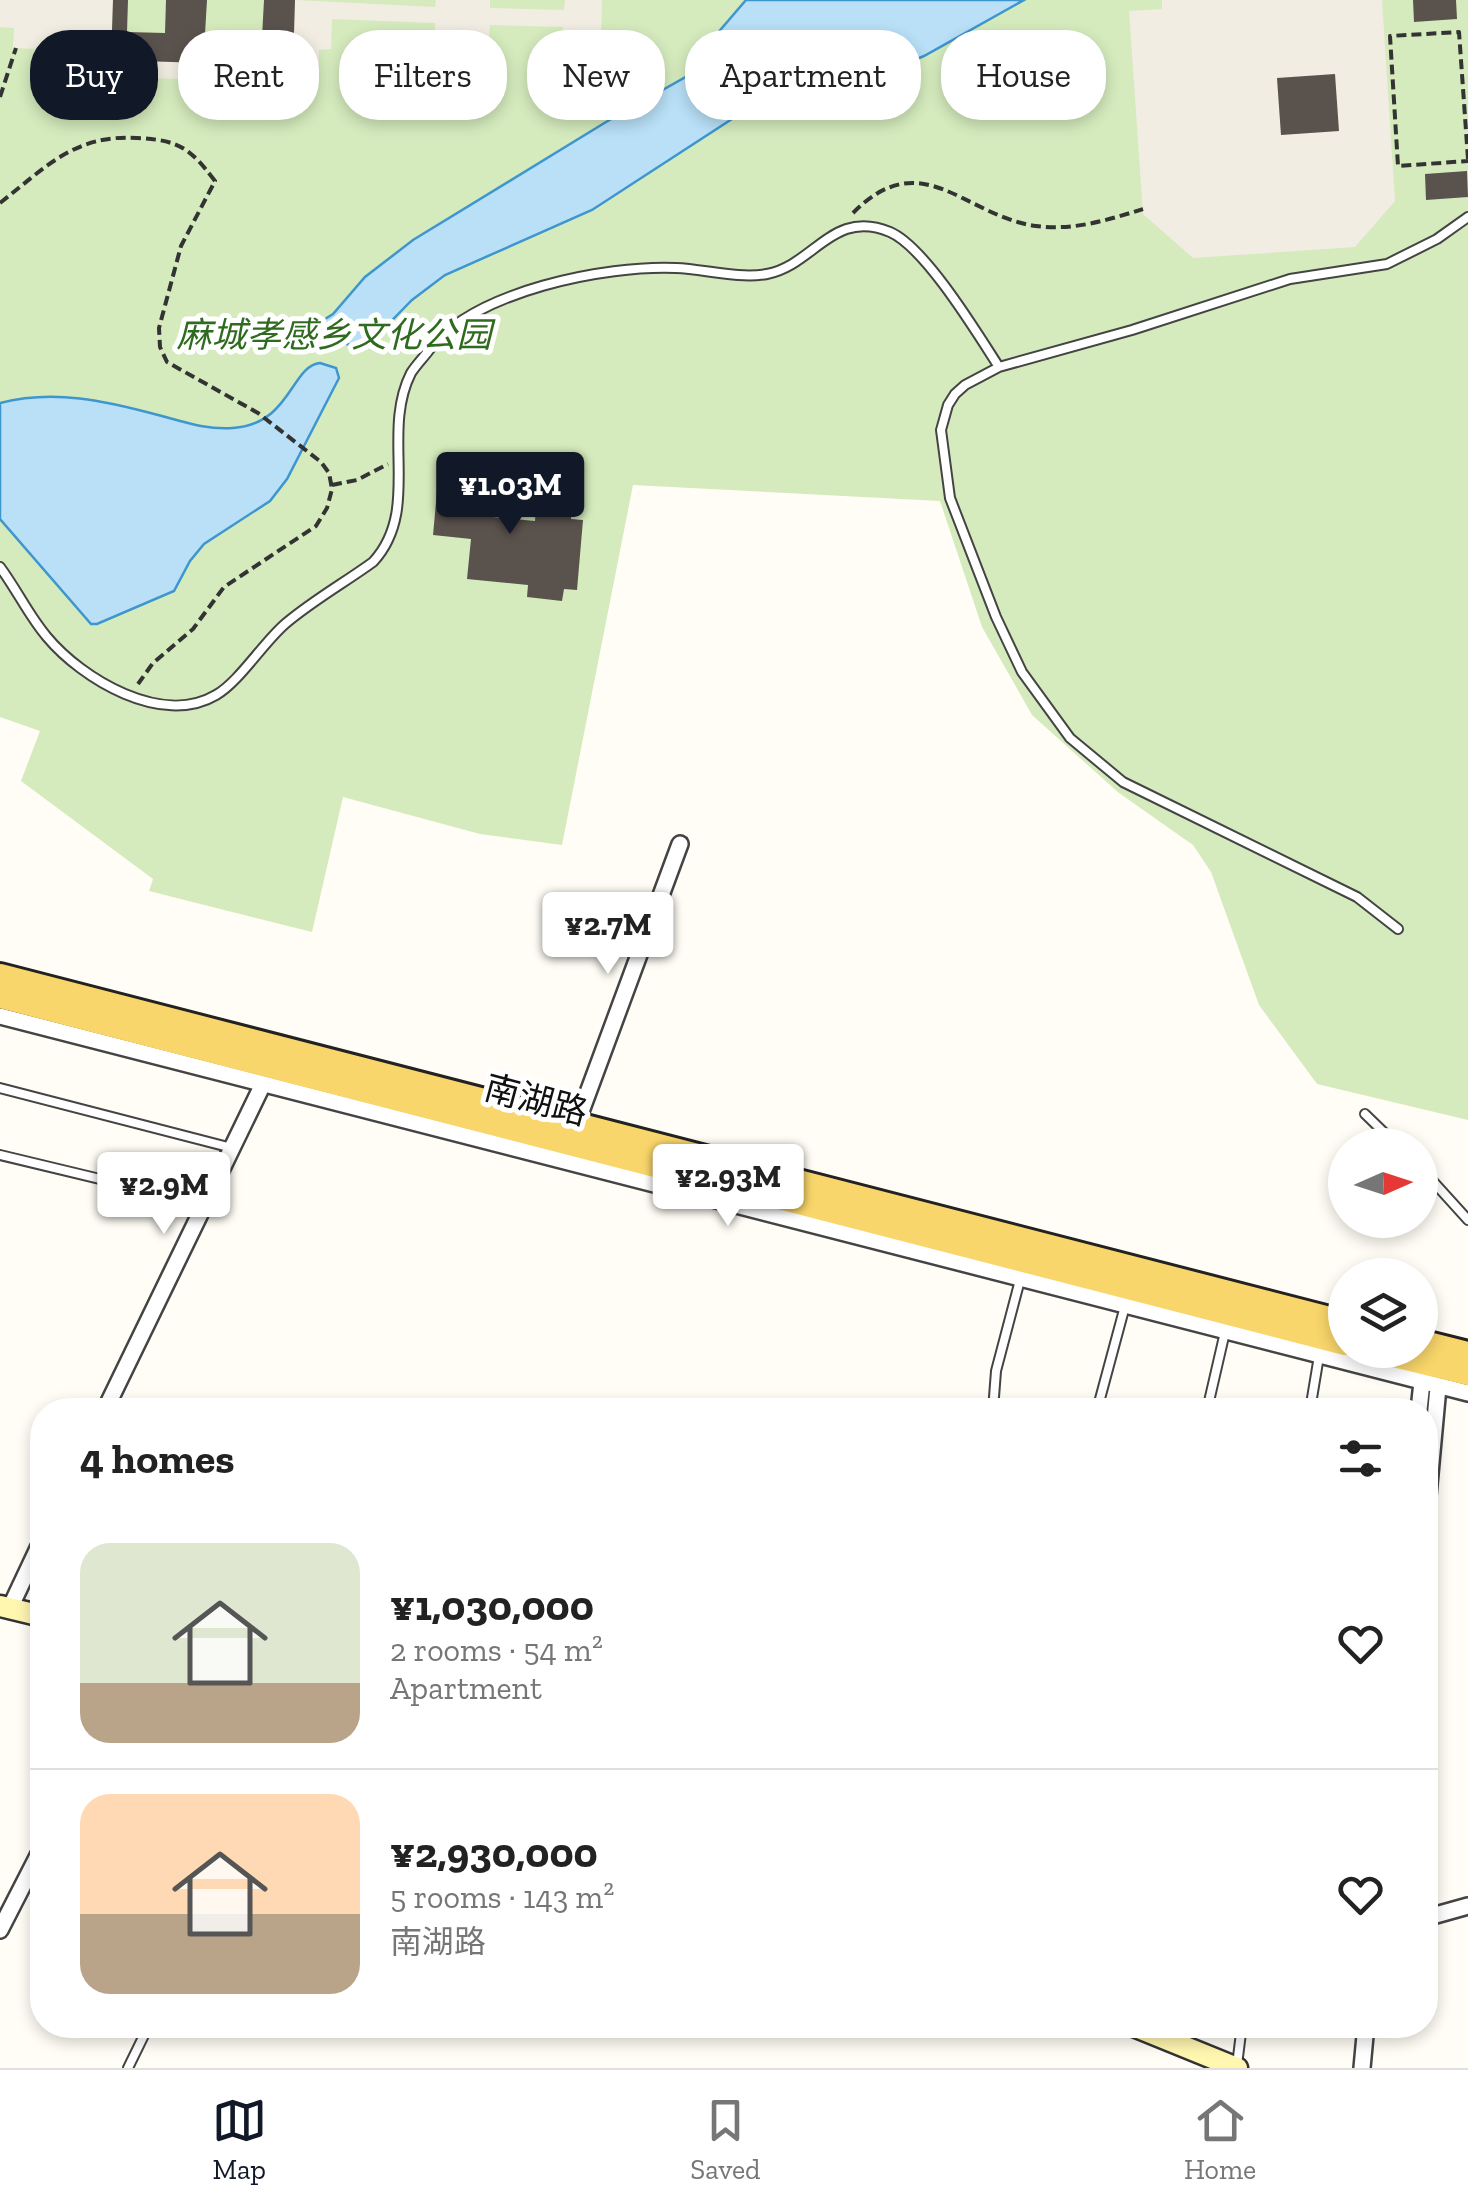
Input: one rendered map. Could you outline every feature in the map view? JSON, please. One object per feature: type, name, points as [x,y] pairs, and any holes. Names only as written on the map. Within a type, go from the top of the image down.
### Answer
[{"type":"main road","name":"南湖路","points":[[0,975],[1328,1318]]},
{"type":"main road","name":"南湖路","points":[[0,997],[1328,1340]]},
{"type":"main road","points":[[1438,1346],[1468,1353]]},
{"type":"main road","points":[[1438,1367],[1468,1374]]},
{"type":"street","points":[[576,1125],[680,844]]},
{"type":"street","points":[[0,1016],[1468,1393]]},
{"type":"street","points":[[111,1398],[262,1084]]},
{"type":"street","points":[[1424,1398],[1430,1384]]},
{"type":"street","points":[[1430,1384],[1430,1398]]},
{"type":"street","points":[[30,1562],[5,1607],[30,1613]]},
{"type":"street","points":[[0,1930],[30,1871]]},
{"type":"street","points":[[1438,1914],[1468,1906]]},
{"type":"street","points":[[1163,2038],[1237,2068]]},
{"type":"street","points":[[1362,2068],[1365,2038]]},
{"type":"lane","points":[[1398,929],[1357,897],[1123,782],[1070,738],[1038,698],[1007,645],[950,498],[942,443],[943,417],[955,394],[965,385],[999,367],[1132,330],[1290,279],[1387,264],[1468,217]]},
{"type":"lane","points":[[0,568],[58,650],[88,674],[138,700],[175,704],[212,698],[285,624],[373,562],[390,541],[398,516],[398,424],[411,374],[446,331],[479,308],[563,282],[673,267],[768,274],[792,264],[832,233],[870,227],[890,232],[909,244],[959,306],[999,367]]},
{"type":"lane","points":[[0,1088],[232,1148]]},
{"type":"lane","points":[[1365,1114],[1380,1128]]},
{"type":"lane","points":[[0,1155],[204,1204]]},
{"type":"lane","points":[[1438,1187],[1468,1220]]},
{"type":"lane","points":[[994,1398],[996,1371],[1020,1280]]},
{"type":"lane","points":[[1100,1398],[1125,1306]]},
{"type":"lane","points":[[1210,1398],[1225,1332]]},
{"type":"lane","points":[[1312,1398],[1319,1356]]},
{"type":"lane","points":[[128,2068],[143,2038]]},
{"type":"lane","points":[[1237,2068],[1240,2038]]},
{"type":"path","points":[[1460,32],[1466,97],[1468,160],[1398,166],[1390,36],[1460,32]]},
{"type":"path","points":[[0,97],[16,48]]},
{"type":"path","points":[[0,203],[63,153],[88,141],[120,136],[166,140],[196,156],[215,182],[181,246],[159,328],[160,348],[166,362],[258,413],[321,462],[332,485],[327,508],[316,526],[224,588],[193,629],[153,663],[130,696]]},
{"type":"path","points":[[832,233],[864,202],[890,186],[910,181],[928,183],[1034,226],[1097,223],[1143,209]]},
{"type":"path","points":[[332,485],[357,480],[385,464],[398,463]]},
{"type":"green space","name":"麻城孝感乡文化公园","points":[[0,0],[1468,0],[1468,1120],[1317,1084],[1259,1005],[1211,872],[1193,845],[1119,793],[1032,715],[982,627],[940,501],[633,485],[562,845],[480,834],[343,797],[312,932],[149,891],[153,879],[21,781],[40,731],[0,717]]},
{"type":"shaded area","points":[[0,0],[113,0],[112,30],[30,30],[30,49],[13,48],[14,28],[0,27]]},
{"type":"shaded area","points":[[295,0],[435,7],[436,0],[490,0],[490,8],[564,10],[565,0],[602,0],[601,30],[490,25],[490,30],[435,30],[435,23],[332,19],[331,49],[319,50],[319,30],[294,30]]},
{"type":"shaded area","points":[[1162,0],[1382,0],[1395,201],[1355,247],[1193,258],[1143,214],[1129,11],[1162,9]],"holes":[[[1277,78],[1338,131],[1281,135]]]},
{"type":"shaded area","points":[[158,62],[178,62],[178,79],[158,78]]},
{"type":"water","points":[[746,0],[1024,0],[970,30],[941,30],[941,46],[921,57],[921,30],[720,30]]},
{"type":"water","points":[[685,77],[685,120],[730,120],[592,210],[445,275],[412,300],[365,348],[323,339],[316,330],[317,324],[333,314],[365,277],[413,240],[606,122],[665,120],[665,89]]},
{"type":"water","points":[[320,363],[336,368],[339,378],[287,479],[270,501],[204,544],[174,591],[91,624],[0,519],[0,403],[40,397],[80,398],[196,425],[233,428],[267,417],[302,374]]},
{"type":"building","points":[[113,0],[128,0],[127,30],[112,30]]},
{"type":"building","points":[[166,0],[207,0],[205,30],[178,30],[178,62],[158,62],[158,33],[165,33]]},
{"type":"building","points":[[264,0],[295,0],[294,30],[262,30]]},
{"type":"building","points":[[1413,0],[1456,0],[1457,19],[1414,22]]},
{"type":"building","points":[[1335,74],[1339,131],[1281,135],[1277,78]]},
{"type":"building","points":[[1467,171],[1468,197],[1426,200],[1425,174]]},
{"type":"building","points":[[453,461],[474,464],[473,475],[497,477],[493,517],[535,521],[536,503],[572,506],[571,519],[583,520],[577,590],[564,589],[562,601],[527,597],[528,585],[467,579],[471,539],[433,535],[438,481],[450,482]]}]
